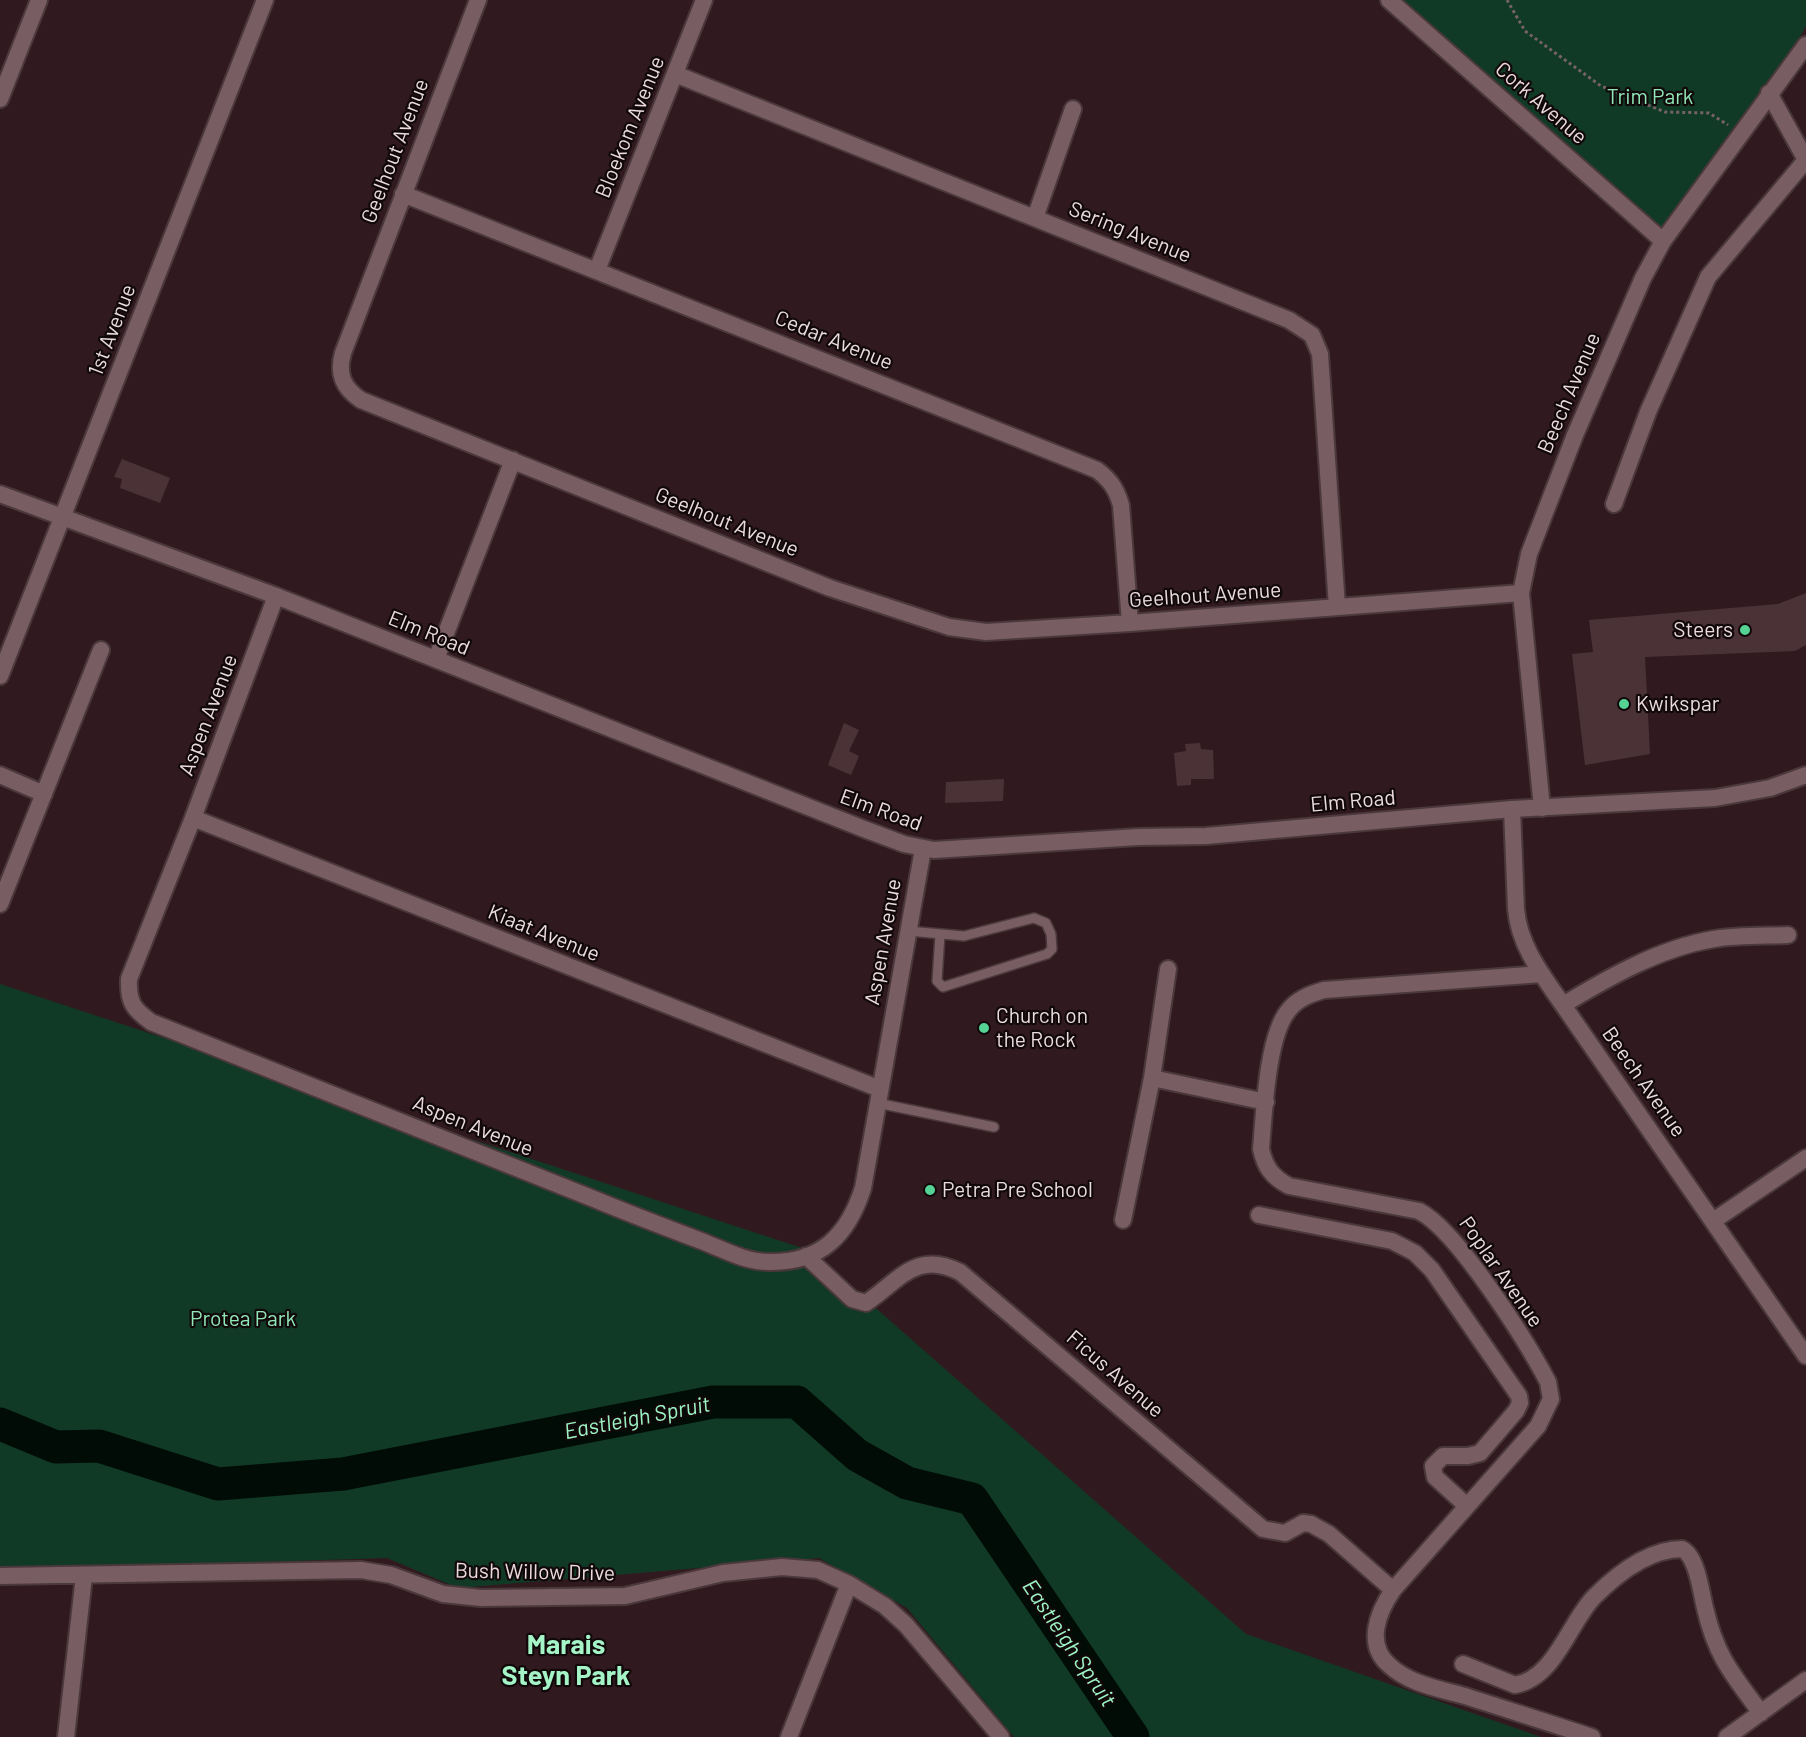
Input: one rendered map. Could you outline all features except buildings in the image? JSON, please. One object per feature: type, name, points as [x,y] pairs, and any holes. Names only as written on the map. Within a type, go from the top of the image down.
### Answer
[{"type":"street","points":[[0,99],[39,0]]},
{"type":"street","name":"1st Avenue","points":[[0,676],[265,0]]},
{"type":"street","name":"Geelhout Avenue","points":[[478,0],[349,333],[340,366],[342,379],[346,387],[361,400],[830,588],[923,620],[986,632],[1521,593]]},
{"type":"street","name":"Bloekom Avenue","points":[[597,270],[704,0]]},
{"type":"street","name":"Cork Avenue","points":[[1389,0],[1663,241]]},
{"type":"street","name":"Beech Avenue","points":[[1542,808],[1521,593],[1529,554],[1575,435],[1643,278],[1663,241],[1740,132],[1806,45]]},
{"type":"street","name":"Sering Avenue","points":[[675,74],[1290,320],[1312,335],[1320,354],[1337,607]]},
{"type":"street","points":[[1614,504],[1648,412],[1708,277],[1806,160],[1769,93]]},
{"type":"street","points":[[1035,218],[1073,109]]},
{"type":"street","name":"Cedar Avenue","points":[[403,194],[1097,470],[1110,480],[1117,490],[1121,505],[1130,623]]},
{"type":"street","points":[[436,659],[513,460]]},
{"type":"street","name":"Elm Road","points":[[0,494],[276,596],[864,829],[923,849],[991,848],[1138,837],[1206,836],[1512,809],[1715,798],[1770,788],[1806,775]]},
{"type":"street","name":"Aspen Avenue","points":[[276,596],[193,818],[129,979],[128,998],[135,1010],[162,1026],[743,1257],[767,1262],[806,1257],[842,1234],[855,1213],[862,1188],[923,849]]},
{"type":"street","points":[[0,904],[101,650]]},
{"type":"street","points":[[0,775],[44,794]]},
{"type":"street","name":"Beech Avenue","points":[[1512,809],[1517,926],[1525,946],[1563,1005],[1806,1356]]},
{"type":"street","name":"Kiaat Avenue","points":[[193,818],[879,1096]]},
{"type":"street","points":[[1563,1005],[1640,964],[1678,947],[1715,939],[1788,935]]},
{"type":"street","points":[[1123,1220],[1152,1078],[1168,969]]},
{"type":"street","name":"Poplar Avenue","points":[[1542,974],[1324,990],[1307,995],[1296,1002],[1281,1022],[1275,1043],[1261,1149],[1264,1163],[1272,1175],[1300,1189],[1419,1211],[1432,1218],[1444,1229],[1482,1279],[1548,1382],[1551,1399],[1538,1426],[1393,1590],[1380,1609],[1376,1626],[1380,1652],[1387,1664],[1415,1681],[1592,1737]]},
{"type":"street","points":[[1152,1078],[1266,1102]]},
{"type":"street","points":[[1713,1221],[1806,1158]]},
{"type":"street","points":[[1258,1215],[1392,1241],[1415,1253],[1432,1270],[1519,1396],[1520,1403],[1516,1411],[1480,1453],[1468,1456],[1443,1456],[1433,1466],[1434,1477],[1467,1506]]},
{"type":"street","name":"Ficus Avenue","points":[[806,1257],[852,1299],[866,1303],[919,1265],[932,1262],[946,1265],[960,1272],[1263,1528],[1285,1533],[1303,1523],[1320,1528],[1393,1590]]},
{"type":"street","points":[[1463,1664],[1515,1684],[1533,1678],[1553,1656],[1594,1598],[1636,1563],[1682,1549],[1691,1558],[1709,1625],[1723,1661],[1761,1713]]},
{"type":"street","name":"Bush Willow Drive","points":[[0,1576],[361,1570],[391,1575],[443,1594],[481,1598],[626,1596],[711,1575],[782,1567],[818,1570],[849,1584],[885,1606],[906,1625],[1001,1737]]},
{"type":"street","points":[[66,1737],[84,1576]]},
{"type":"street","points":[[789,1737],[849,1584]]},
{"type":"street","points":[[1728,1737],[1806,1680]]},
{"type":"lane","points":[[908,931],[974,934],[1034,918],[1046,923],[1051,934],[1052,949],[1047,954],[943,987],[937,981],[940,934]]},
{"type":"lane","points":[[879,1096],[994,1127]]},
{"type":"path","points":[[1507,0],[1525,31],[1601,86],[1665,112],[1709,113],[1740,132]]},
{"type":"green space","name":"Trim Park","points":[[1388,0],[1806,0],[1806,26],[1791,53],[1666,239]]},
{"type":"green space","name":"Protea Park","points":[[0,984],[811,1251],[1246,1634],[1541,1737],[1014,1737],[907,1608],[819,1558],[458,1588],[387,1558],[0,1570]]},
{"type":"waterway","name":"Eastleigh Spruit","points":[[0,1424],[56,1447],[99,1446],[218,1484],[343,1474],[713,1402],[797,1402],[857,1455],[907,1483],[972,1499],[1133,1737]]},
{"type":"place","name":"Steers","points":[[1745,630]]},
{"type":"place","name":"Kwikspar","points":[[1624,704]]},
{"type":"place","name":"Church on the Rock","points":[[984,1028]]},
{"type":"place","name":"Petra Pre School","points":[[930,1190]]},
{"type":"district","name":"Marais Steyn Park","points":[[566,1660]]}]
